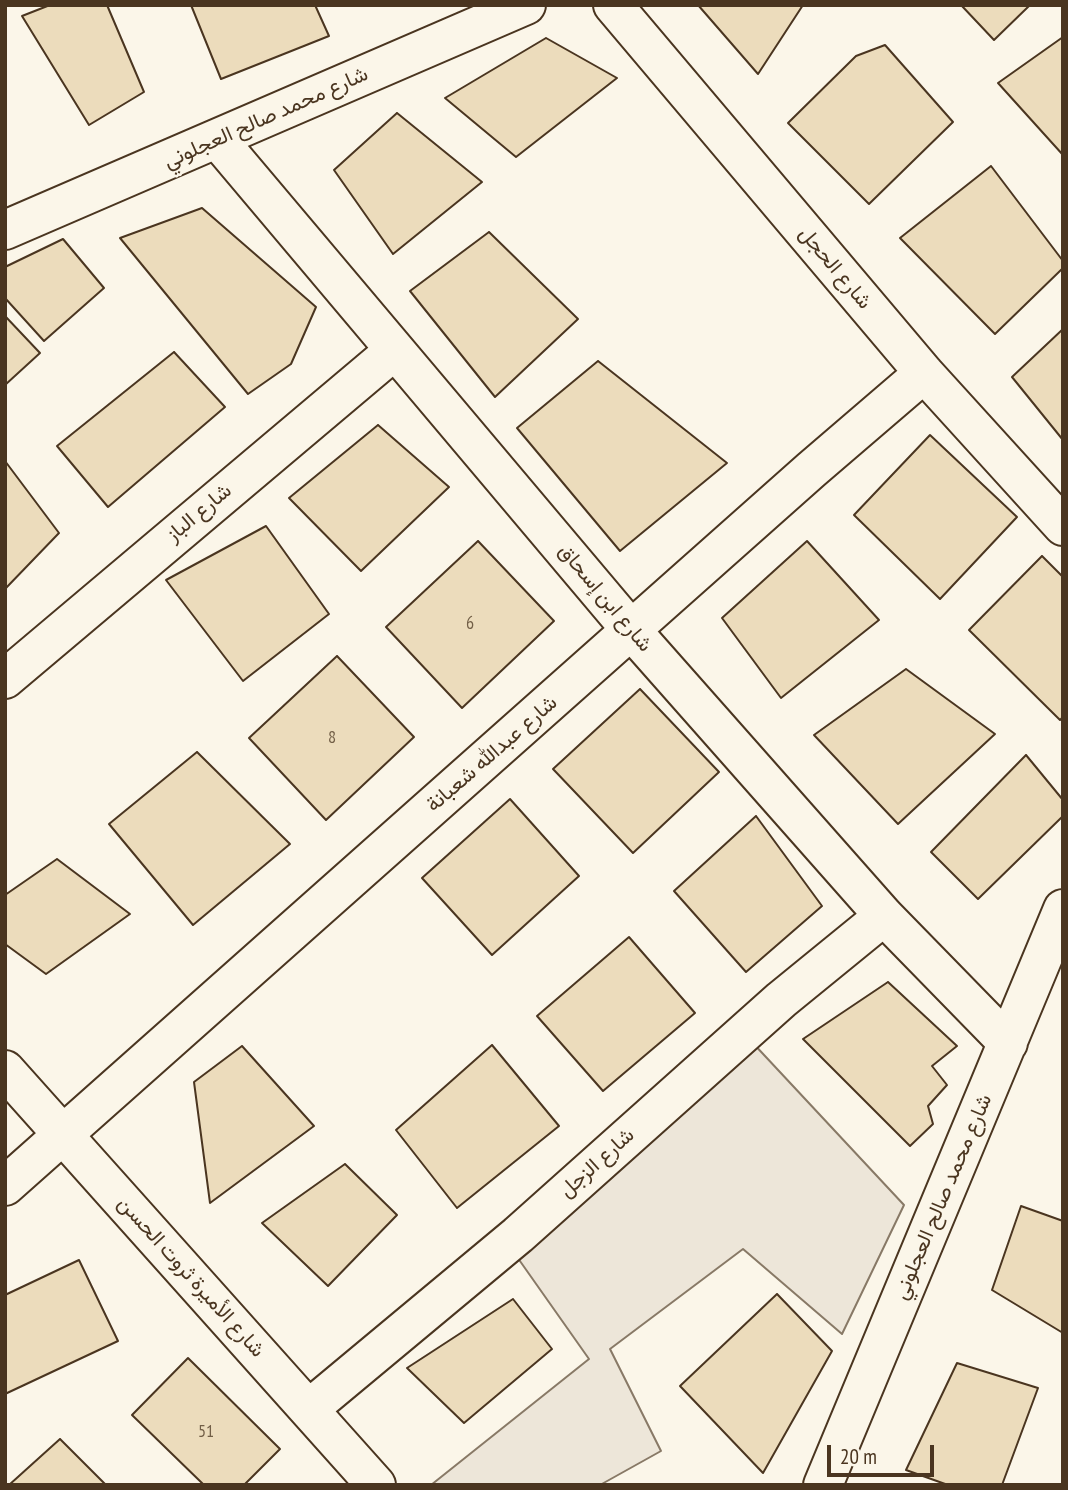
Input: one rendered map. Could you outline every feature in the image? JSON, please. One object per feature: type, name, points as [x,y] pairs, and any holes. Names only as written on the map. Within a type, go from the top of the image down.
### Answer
[{"type":"street","name":"شارع محمد صالح العجلوني","points":[[5,230],[526,5]]},
{"type":"street","name":"شارع الحجل","points":[[613,5],[924,373],[1063,526]]},
{"type":"street","name":"شارع ابن إسحاق","points":[[218,140],[632,631],[884,916],[1008,1043]]},
{"type":"street","name":"شارع الباز","points":[[5,679],[396,350]]},
{"type":"street","name":"شارع عبدالله شعبانة","points":[[5,1186],[811,470],[924,373]]},
{"type":"street","name":"شارع محمد صالح العجلوني","points":[[823,1485],[1063,909]]},
{"type":"street","name":"شارع الزجل","points":[[309,1409],[517,1234],[781,1000],[884,916]]},
{"type":"street","name":"شارع الأميرة ثروت الحسن","points":[[5,1070],[376,1485]]},
{"type":"shaded area","points":[[751,1041],[904,1205],[842,1334],[743,1249],[610,1349],[661,1451],[600,1485],[431,1485],[589,1359],[515,1254]]},
{"type":"building","points":[[50,5],[107,5],[144,92],[89,125],[22,16]]},
{"type":"building","points":[[191,5],[315,5],[329,36],[221,79]]},
{"type":"building","points":[[698,5],[803,5],[758,74]]},
{"type":"building","points":[[961,5],[1030,5],[994,40]]},
{"type":"building","points":[[1063,37],[1063,155],[998,83]]},
{"type":"building","points":[[546,38],[617,78],[516,157],[445,98]]},
{"type":"building","points":[[885,45],[953,122],[869,204],[788,123],[856,56]]},
{"type":"building","points":[[397,113],[482,182],[393,254],[334,170]]},
{"type":"building","points":[[991,166],[1063,261],[1063,268],[995,334],[900,238]]},
{"type":"building","points":[[202,208],[316,307],[291,364],[248,394],[120,238]]},
{"type":"building","points":[[489,232],[578,319],[495,397],[410,291]]},
{"type":"building","points":[[63,239],[104,288],[44,341],[5,298],[5,267]]},
{"type":"building","points":[[5,316],[40,353],[5,385]]},
{"type":"building","points":[[1063,329],[1063,440],[1012,377]]},
{"type":"building","points":[[174,352],[225,407],[108,507],[57,446]]},
{"type":"building","points":[[598,361],[727,463],[620,551],[517,428]]},
{"type":"building","points":[[378,425],[449,487],[361,571],[289,498]]},
{"type":"building","points":[[930,435],[1017,517],[940,599],[854,515]]},
{"type":"building","points":[[5,461],[59,533],[5,589]]},
{"type":"building","points":[[266,526],[329,614],[243,681],[166,580]]},
{"type":"building","points":[[478,541],[554,621],[462,708],[386,627]]},
{"type":"building","points":[[807,541],[879,620],[781,698],[722,618]]},
{"type":"building","points":[[1042,556],[1063,577],[1063,717],[1060,720],[969,630]]},
{"type":"building","points":[[337,656],[414,737],[326,820],[249,738]]},
{"type":"building","points":[[906,669],[995,734],[898,824],[814,735]]},
{"type":"building","points":[[640,689],[719,772],[633,853],[553,769]]},
{"type":"building","points":[[197,752],[290,844],[193,925],[109,824]]},
{"type":"building","points":[[1026,755],[1063,800],[1063,816],[978,899],[931,852]]},
{"type":"building","points":[[510,799],[579,876],[492,955],[422,878]]},
{"type":"building","points":[[756,816],[822,906],[746,972],[674,891]]},
{"type":"building","points":[[57,859],[130,914],[46,974],[5,944],[5,895]]},
{"type":"building","points":[[629,937],[695,1013],[603,1091],[537,1016]]},
{"type":"building","points":[[888,982],[957,1046],[932,1066],[947,1085],[928,1106],[933,1124],[910,1146],[803,1039]]},
{"type":"building","points":[[492,1045],[559,1126],[457,1208],[396,1130]]},
{"type":"building","points":[[242,1046],[314,1126],[210,1203],[194,1082]]},
{"type":"building","points":[[345,1164],[397,1215],[328,1286],[262,1223]]},
{"type":"building","points":[[1021,1206],[1063,1221],[1063,1333],[992,1290]]},
{"type":"building","points":[[79,1260],[118,1341],[5,1394],[5,1295]]},
{"type":"building","points":[[777,1294],[832,1351],[763,1473],[680,1386]]},
{"type":"building","points":[[513,1299],[552,1349],[464,1423],[407,1368]]},
{"type":"building","points":[[188,1358],[280,1449],[244,1485],[204,1485],[132,1415]]},
{"type":"building","points":[[957,1363],[1038,1388],[1002,1485],[948,1485],[906,1470]]},
{"type":"building","points":[[60,1439],[106,1485],[9,1485]]}]
